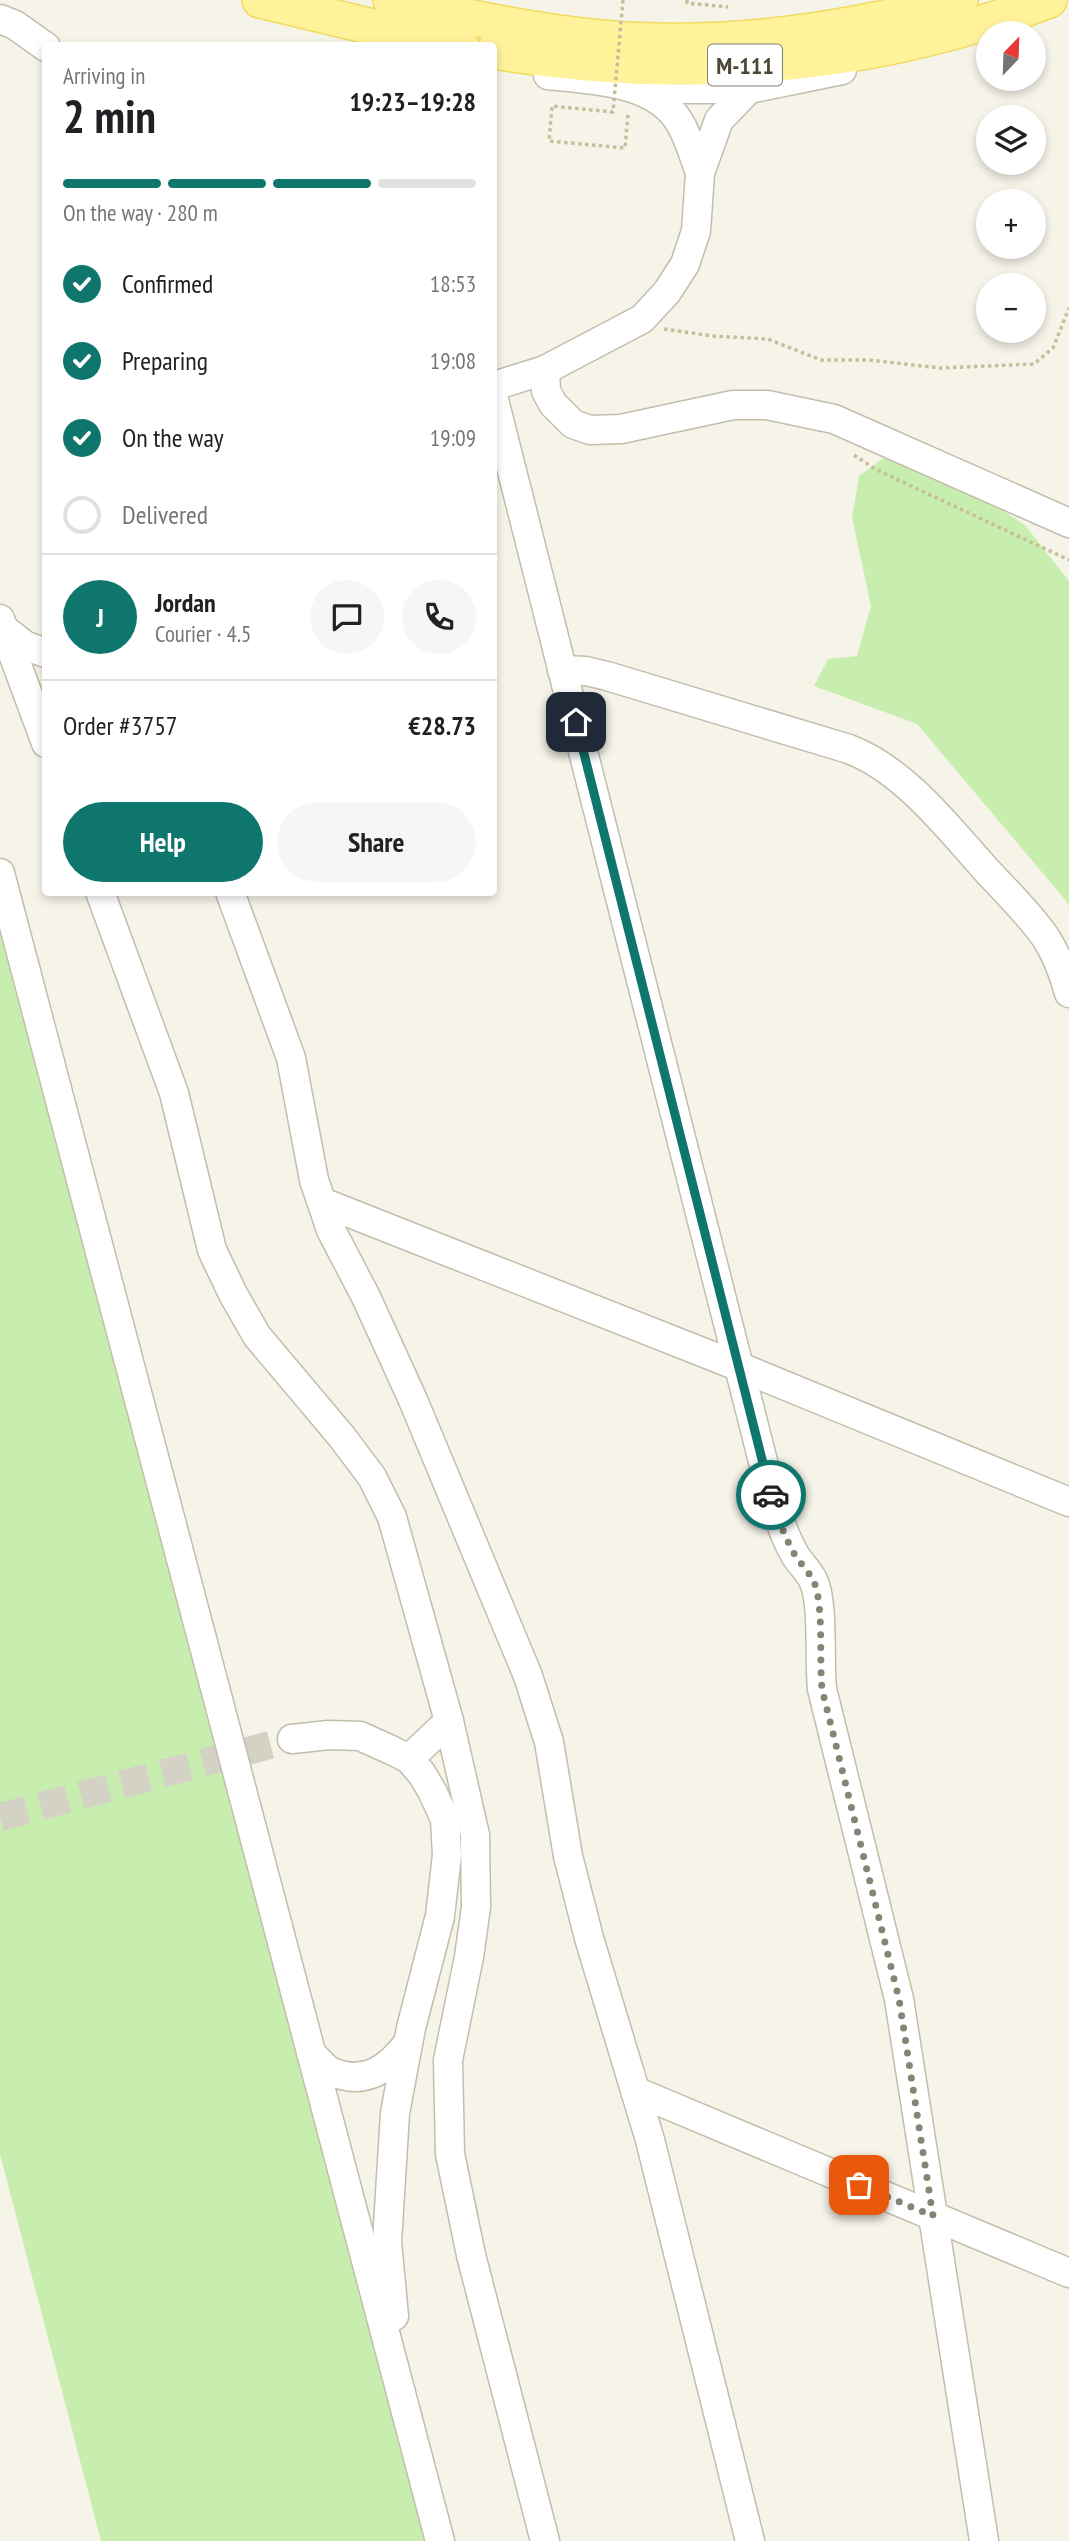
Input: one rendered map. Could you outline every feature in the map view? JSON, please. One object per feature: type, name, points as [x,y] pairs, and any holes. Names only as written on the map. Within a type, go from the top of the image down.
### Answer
[{"type":"main road","name":"M-111","points":[[260,0],[382,14],[466,32],[680,40],[755,37],[828,29],[960,0]]},
{"type":"main road","name":"M-111","points":[[497,52],[539,59],[654,69],[717,68],[821,59],[887,48],[992,20],[1049,0]]},
{"type":"lane","points":[[440,0],[466,32]]},
{"type":"lane","name":"M-111","points":[[382,14],[416,42]]},
{"type":"lane","points":[[0,19],[15,25],[42,44]]},
{"type":"lane","name":"M-111","points":[[633,102],[749,89],[969,43],[992,20]]},
{"type":"lane","name":"M-111","points":[[497,67],[633,102],[665,106],[679,121],[699,173]]},
{"type":"lane","name":"M-111","points":[[699,173],[719,120],[749,89]]},
{"type":"lane","points":[[497,385],[545,370],[642,319],[667,292],[685,264],[696,231],[699,173]]},
{"type":"lane","points":[[545,370],[547,391],[554,404],[573,424],[590,430],[621,429],[733,405],[767,405],[834,419],[1069,523]]},
{"type":"lane","points":[[497,412],[782,1531],[813,1580],[819,1602],[822,1689],[899,1999],[984,2541]]},
{"type":"lane","points":[[2,624],[26,646],[42,652]]},
{"type":"lane","points":[[2,624],[42,732]]},
{"type":"lane","points":[[562,670],[586,671],[607,676],[849,749],[880,763],[947,826],[1033,921],[1047,940],[1069,993]]},
{"type":"lane","points":[[0,873],[440,2541]]},
{"type":"lane","points":[[101,896],[174,1093],[212,1250],[257,1336],[342,1437],[372,1477],[393,1517],[449,1721],[475,1835],[477,1907],[448,2060],[450,2154],[471,2255],[545,2541]]},
{"type":"lane","points":[[231,896],[291,1058],[314,1180],[331,1230],[366,1297],[413,1400],[528,1676],[549,1742],[568,1856],[589,1938],[650,2140],[750,2541]]},
{"type":"lane","points":[[321,1202],[740,1367],[1069,1502]]},
{"type":"lane","points":[[409,1759],[449,1721]]},
{"type":"lane","points":[[292,1739],[329,1735],[360,1736],[409,1759],[432,1791],[445,1819],[447,1855],[440,1916],[408,2043],[395,2113],[387,2242],[402,2395]]},
{"type":"lane","points":[[311,2053],[331,2071],[357,2077],[379,2072],[393,2063],[408,2043]]},
{"type":"lane","points":[[635,2091],[1069,2273]]},
{"type":"path","points":[[623,0],[613,112],[552,106],[549,141],[625,148],[633,102]]},
{"type":"path","points":[[687,0],[687,3],[728,7]]},
{"type":"path","points":[[642,319],[657,328],[672,331],[768,338],[821,360],[869,360],[940,368],[1034,364],[1053,348],[1069,308]]},
{"type":"path","points":[[847,450],[875,469],[1069,560]]},
{"type":"green space","points":[[888,455],[948,476],[1025,525],[1069,581],[1069,907],[917,724],[814,686],[828,659],[857,656],[871,606],[852,518],[859,476]]},
{"type":"green space","points":[[0,873],[440,2541],[101,2541],[0,2154]]},
{"type":"tunnel","points":[[0,1817],[292,1739]]},
{"type":"way so far","points":[[771,1495],[782,1531],[813,1580],[819,1602],[822,1689],[899,1999],[933,2216],[859,2185]]},
{"type":"route","points":[[576,722],[771,1495]]}]
